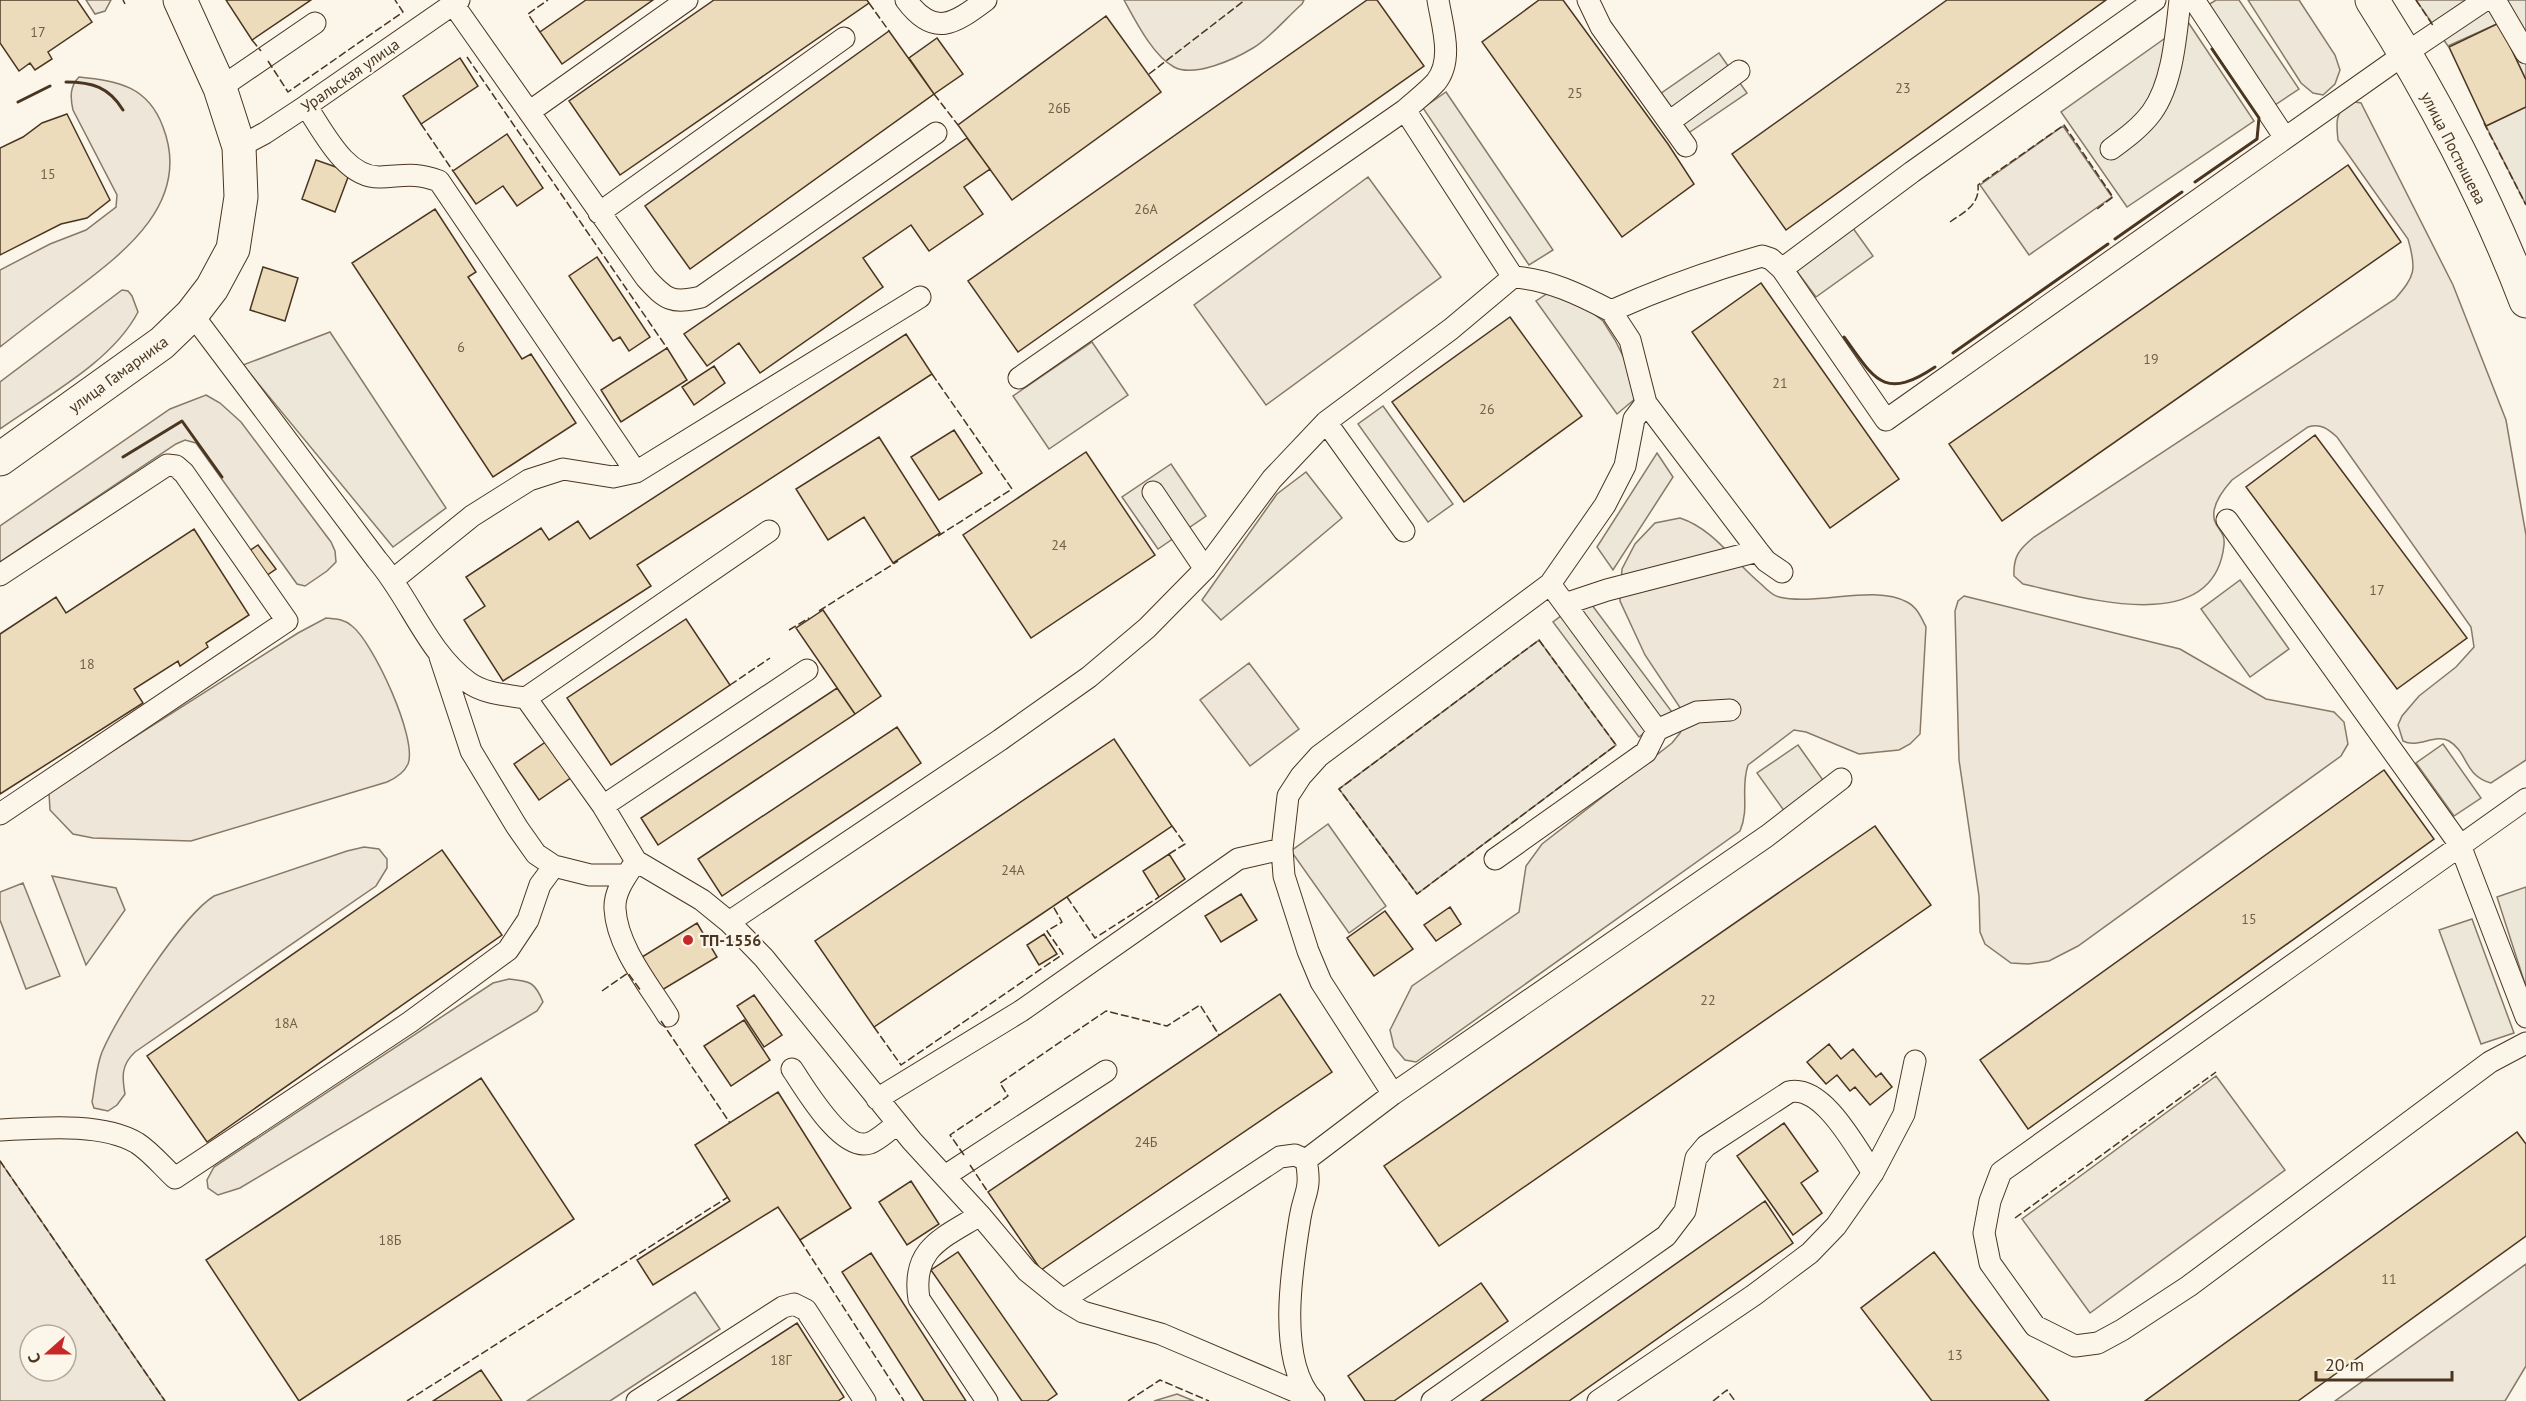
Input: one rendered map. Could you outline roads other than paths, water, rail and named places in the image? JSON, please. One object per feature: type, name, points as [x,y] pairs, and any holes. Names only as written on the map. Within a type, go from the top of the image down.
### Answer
[{"type":"street","name":"улица Гамарника","points":[[0,459],[162,344],[192,314],[212,288],[233,249],[241,197],[239,147],[220,88],[180,0]]},
{"type":"street","name":"улица Постышева","points":[[2372,0],[2406,53],[2506,249],[2526,301]]},
{"type":"lane","points":[[529,112],[687,0]]},
{"type":"lane","points":[[906,0],[922,19],[933,24],[950,21],[968,13],[986,0]]},
{"type":"lane","points":[[1019,378],[1405,110],[1437,81],[1443,67],[1446,46],[1438,0]]},
{"type":"lane","points":[[1588,0],[1601,27],[1686,146]]},
{"type":"lane","points":[[1782,269],[1912,172],[2155,0]]},
{"type":"lane","points":[[2111,149],[2131,135],[2153,111],[2173,59],[2180,0]]},
{"type":"lane","points":[[2194,0],[2285,138]]},
{"type":"lane","points":[[1611,311],[1711,271],[1762,256],[1771,259],[1782,269],[1886,420],[2406,53],[2485,0]]},
{"type":"lane","points":[[2495,0],[2526,53]]},
{"type":"lane","points":[[456,2],[599,213],[659,293],[672,301],[701,297],[936,133]]},
{"type":"lane","name":"Уральская улица","points":[[239,147],[306,106],[456,2]]},
{"type":"lane","points":[[220,88],[315,23]]},
{"type":"lane","points":[[599,213],[844,38]]},
{"type":"lane","points":[[1669,122],[1739,71]]},
{"type":"lane","points":[[306,106],[344,160],[355,171],[365,176],[378,177],[419,174],[439,181],[636,472]]},
{"type":"lane","points":[[1405,110],[1514,277]]},
{"type":"lane","points":[[729,922],[1000,740],[1089,677],[1147,628],[1205,569],[1272,479],[1326,422],[1451,329],[1514,277],[1529,278],[1582,296],[1611,311],[1630,340],[1646,403],[1766,561],[1782,572]]},
{"type":"lane","points":[[394,579],[472,516],[529,480],[563,469],[613,477],[636,472],[920,297]]},
{"type":"lane","points":[[192,314],[376,560],[394,579],[439,653],[471,751],[536,854],[554,866],[590,875],[631,868],[702,900],[729,922],[764,958],[898,1124],[1027,1271],[1063,1300],[1083,1312],[1161,1334],[1312,1400]]},
{"type":"lane","points":[[1393,1094],[1321,982],[1308,951],[1284,876],[1282,849],[1288,796],[1301,776],[1319,756],[1550,584],[1605,505],[1625,466],[1634,418],[1646,403]]},
{"type":"lane","points":[[1326,422],[1404,531]]},
{"type":"lane","points":[[0,575],[167,465],[176,466],[184,473],[287,621],[0,814]]},
{"type":"lane","points":[[1153,492],[1205,569]]},
{"type":"lane","points":[[2227,520],[2460,846],[2526,1017]]},
{"type":"lane","points":[[439,653],[469,683],[495,693],[526,698],[769,531]]},
{"type":"lane","points":[[1565,604],[1607,590],[1758,551]]},
{"type":"lane","points":[[1550,584],[1657,730]]},
{"type":"lane","points":[[603,806],[807,670]]},
{"type":"lane","points":[[526,698],[603,806],[631,868]]},
{"type":"lane","points":[[1495,859],[1646,752],[1657,730],[1697,712],[1730,710]]},
{"type":"lane","points":[[1306,1160],[1393,1094],[1738,857],[1841,779]]},
{"type":"lane","points":[[2526,800],[2001,1172],[1990,1201],[1984,1233],[1990,1263],[2035,1326],[2075,1346],[2098,1342],[2122,1330],[2189,1286],[2490,1062],[2526,1043]]},
{"type":"lane","points":[[877,1099],[1021,1011],[1238,859],[1282,849]]},
{"type":"lane","points":[[0,1130],[54,1127],[84,1129],[121,1136],[146,1150],[175,1178],[410,1022],[508,950],[528,920],[540,885],[554,866]]},
{"type":"lane","points":[[631,868],[616,896],[615,908],[622,938],[668,1016]]},
{"type":"lane","points":[[1598,1401],[1754,1295],[1810,1253],[1836,1226],[1873,1173],[1904,1113],[1915,1061]]},
{"type":"lane","points":[[792,1069],[830,1123],[849,1140],[858,1144],[870,1143],[898,1124]]},
{"type":"lane","points":[[945,1176],[1106,1071]]},
{"type":"lane","points":[[1432,1401],[1666,1236],[1685,1211],[1696,1158],[1706,1146],[1781,1097],[1797,1090],[1815,1098],[1844,1131],[1873,1173]]},
{"type":"lane","points":[[1063,1300],[1280,1157],[1295,1155],[1306,1160]]},
{"type":"lane","points":[[1306,1160],[1309,1189],[1300,1216],[1288,1316],[1298,1374],[1312,1400]]},
{"type":"lane","points":[[980,1215],[930,1247],[919,1266],[917,1285],[919,1299],[987,1401]]},
{"type":"lane","points":[[637,1401],[783,1307],[794,1304],[806,1310],[865,1401]]},
{"type":"place","name":"ТП-1556","points":[[688,940]]}]
